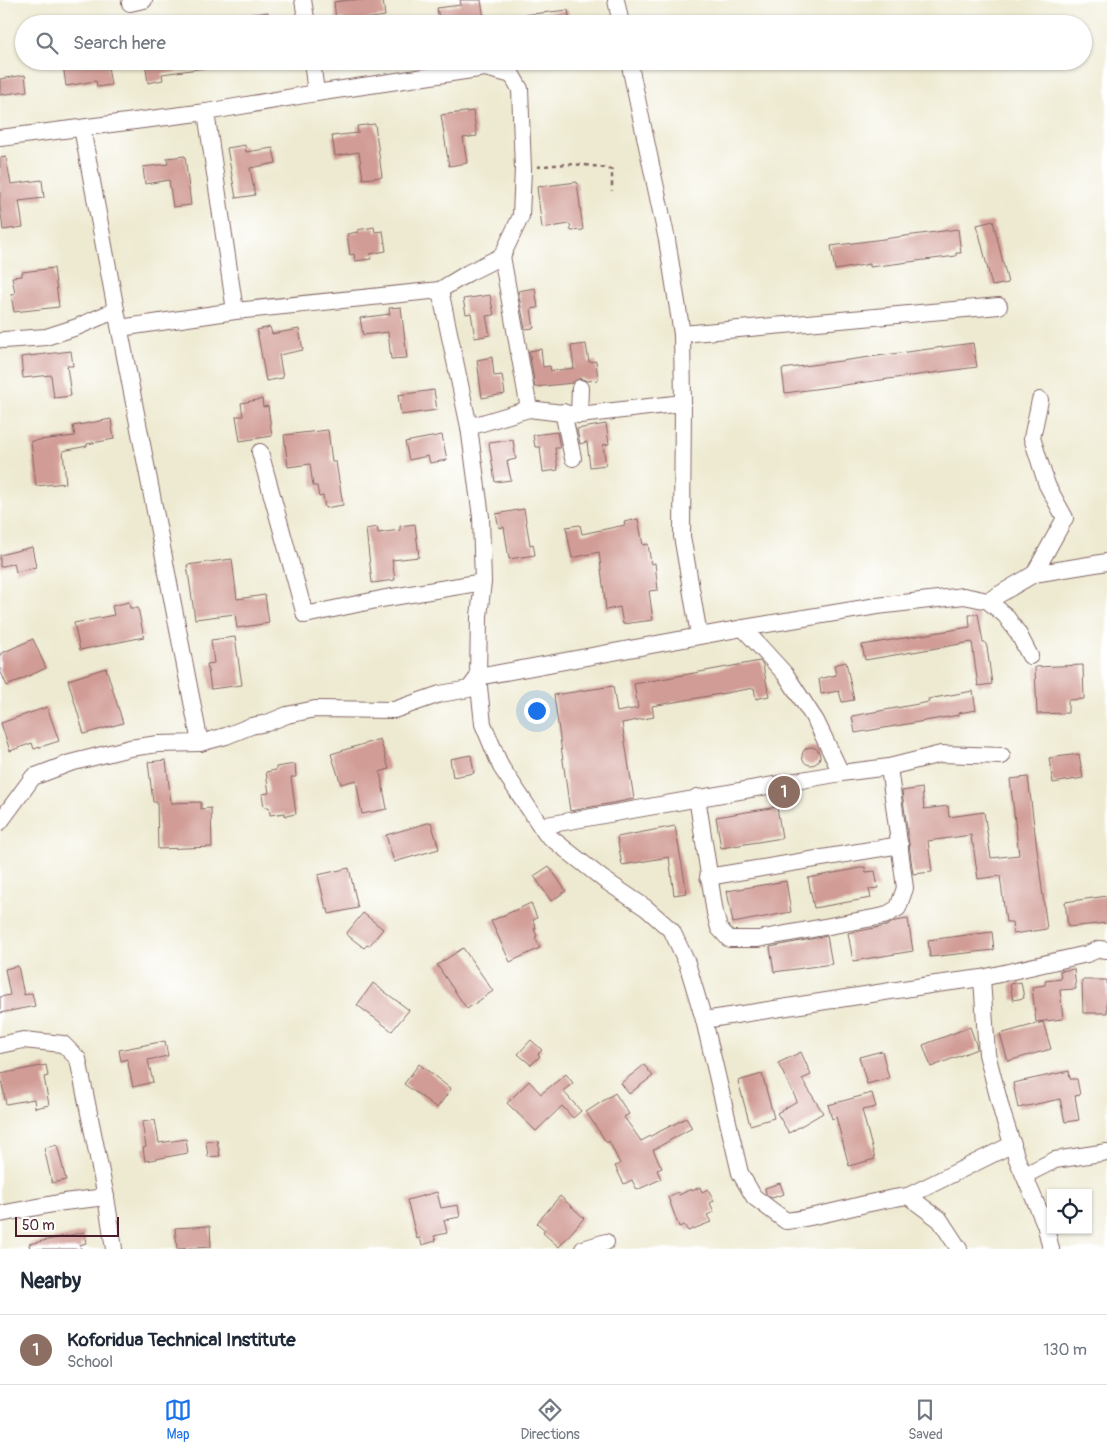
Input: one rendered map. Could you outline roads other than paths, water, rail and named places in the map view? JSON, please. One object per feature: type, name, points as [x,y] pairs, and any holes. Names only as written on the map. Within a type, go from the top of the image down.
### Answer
[{"type":"street","points":[[304,0],[306,15]]},
{"type":"street","points":[[616,0],[619,15]]},
{"type":"street","points":[[313,70],[316,92]]},
{"type":"street","points":[[0,138],[206,112],[316,92],[471,70]]},
{"type":"street","points":[[492,70],[512,76],[520,90],[523,169],[521,216],[502,256],[529,409]]},
{"type":"street","points":[[631,70],[667,240],[682,334],[682,536],[699,635]]},
{"type":"street","points":[[206,112],[235,311]]},
{"type":"street","points":[[82,128],[200,743]]},
{"type":"street","points":[[120,328],[235,311],[440,290],[502,256]]},
{"type":"street","points":[[440,290],[469,427],[482,517],[483,582],[479,616],[478,677],[483,724],[501,766],[546,834],[603,879],[646,908],[672,931],[687,963],[704,1020],[740,1174],[754,1197],[786,1221],[815,1218],[884,1199],[908,1196],[1013,1144]]},
{"type":"street","points":[[682,334],[999,306]]},
{"type":"street","points":[[4,340],[46,337],[77,327],[116,310]]},
{"type":"street","points":[[573,458],[571,414],[580,388]]},
{"type":"street","points":[[1034,574],[1066,518],[1046,485],[1032,438],[1040,400]]},
{"type":"street","points":[[469,427],[529,409],[571,414],[683,403]]},
{"type":"street","points":[[260,452],[305,615],[381,599],[483,582]]},
{"type":"street","points":[[988,601],[1034,574],[1107,562]]},
{"type":"street","points":[[0,822],[33,777],[70,763],[130,748],[158,744],[200,743],[287,715],[316,710],[394,710],[440,694],[469,688],[478,677],[699,635],[877,606],[964,596],[988,601],[1005,615],[1018,633],[1030,656]]},
{"type":"street","points":[[743,628],[786,675],[816,721],[841,773]]},
{"type":"street","points":[[540,826],[697,797],[888,767],[941,754],[1002,756]]},
{"type":"street","points":[[697,797],[708,877],[719,928],[729,939],[758,939],[876,918],[898,908],[906,888],[888,767]]},
{"type":"street","points":[[708,877],[900,845]]},
{"type":"street","points":[[704,1020],[982,978],[1087,954],[1099,949],[1107,950]]},
{"type":"street","points":[[982,978],[987,1054],[1002,1112],[1045,1224],[1051,1249]]},
{"type":"street","points":[[0,1045],[23,1040],[63,1044],[78,1059],[106,1197],[114,1249]]},
{"type":"street","points":[[1025,1175],[1055,1160],[1107,1152]]},
{"type":"street","points":[[908,1196],[940,1220],[959,1249]]},
{"type":"street","points":[[0,1214],[64,1202],[106,1197]]},
{"type":"street","points":[[583,1249],[606,1242]]},
{"type":"place","name":"Koforidua Technical Institute","points":[[784,792]]}]
